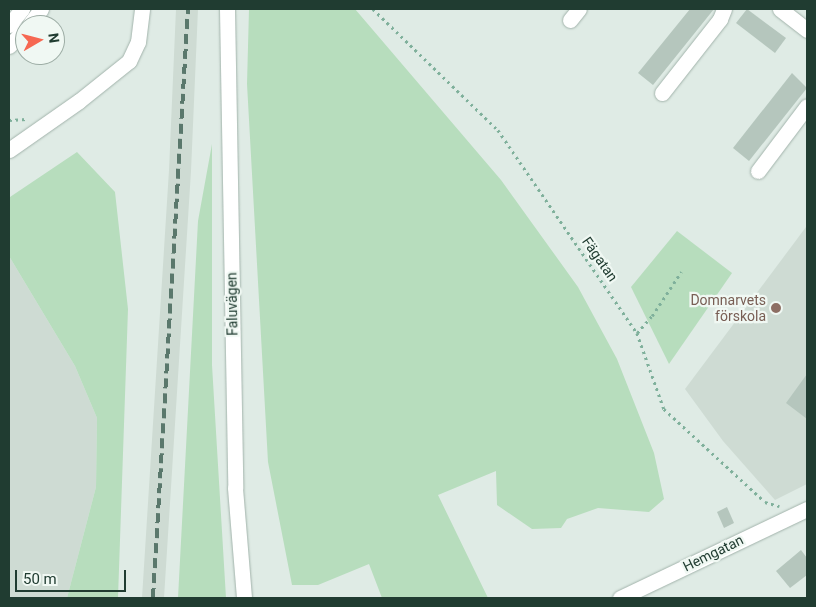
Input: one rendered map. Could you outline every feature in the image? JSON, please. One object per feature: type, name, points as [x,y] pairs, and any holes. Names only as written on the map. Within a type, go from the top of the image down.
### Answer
[{"type":"street","points":[[9,25],[22,9]]},
{"type":"street","points":[[9,150],[79,102],[129,61],[138,42],[142,9]]},
{"type":"street","name":"Faluvägen","points":[[227,9],[235,488],[244,598]]},
{"type":"street","points":[[662,93],[720,19],[724,9]]},
{"type":"street","points":[[780,9],[807,30]]},
{"type":"street","points":[[758,171],[807,106]]},
{"type":"street","name":"Hemgatan","points":[[620,598],[805,510]]},
{"type":"path","name":"Fägatan","points":[[373,9],[498,130],[637,332],[664,409],[765,502],[805,510]]},
{"type":"path","points":[[637,332],[652,316],[681,272]]},
{"type":"shaded area","points":[[176,9],[198,9],[191,171],[164,598],[142,598],[169,170]]},
{"type":"shaded area","name":"Domnarvets förskola","points":[[806,227],[807,484],[775,500],[723,441],[685,389]]},
{"type":"shaded area","points":[[9,256],[75,366],[97,418],[96,487],[67,598],[9,598]]},
{"type":"green space","points":[[249,9],[355,9],[501,180],[578,287],[617,359],[654,453],[664,499],[649,512],[598,508],[567,519],[561,528],[532,529],[497,505],[496,471],[438,495],[488,598],[382,598],[369,564],[318,585],[292,585],[268,462],[247,84]]},
{"type":"green space","points":[[212,144],[212,365],[226,598],[178,598],[198,221]]},
{"type":"green space","points":[[77,152],[115,192],[128,309],[118,598],[67,598],[96,487],[97,418],[75,366],[9,256],[10,197]]},
{"type":"green space","points":[[677,231],[732,273],[669,364],[631,287]]},
{"type":"building","points":[[690,9],[714,9],[653,85],[638,73]]},
{"type":"building","points":[[747,9],[786,38],[775,53],[736,23]]},
{"type":"building","points":[[792,73],[807,88],[749,161],[733,148]]},
{"type":"building","points":[[807,374],[807,419],[786,403]]},
{"type":"building","points":[[727,507],[734,523],[724,528],[717,512]]},
{"type":"building","points":[[801,550],[807,558],[807,575],[790,588],[776,571]]},
{"type":"railway","points":[[153,598],[188,9]]},
{"type":"place","name":"Domnarvets förskola","points":[[776,308]]}]
